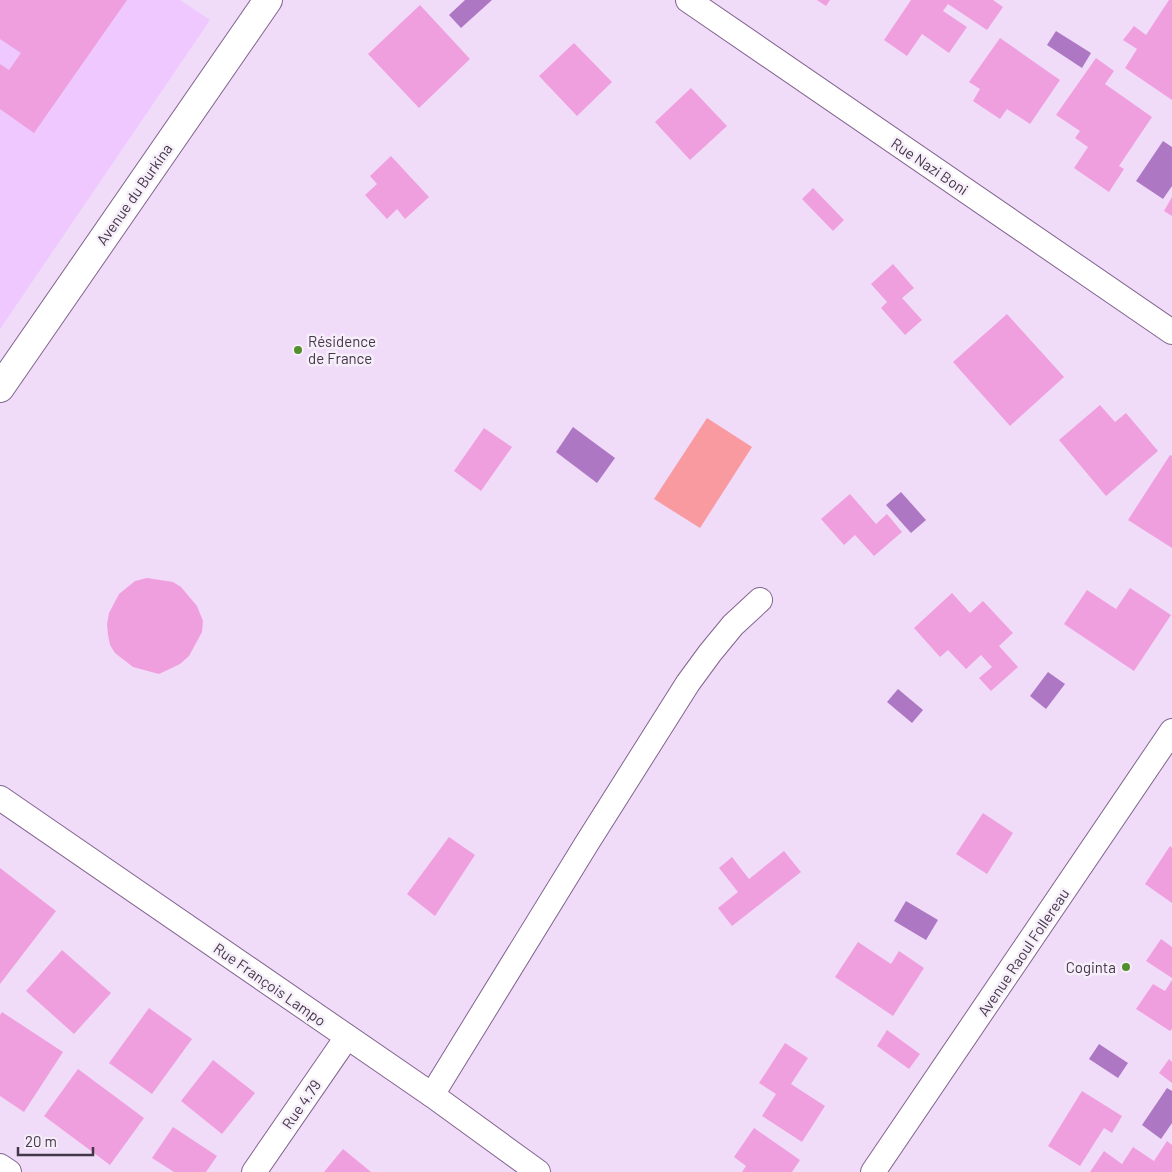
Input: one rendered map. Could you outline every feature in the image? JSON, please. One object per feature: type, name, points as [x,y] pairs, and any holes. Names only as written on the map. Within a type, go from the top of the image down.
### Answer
[{"type":"main road","name":"Avenue du Burkina","points":[[0,388],[268,0]]},
{"type":"street","name":"Rue Nazi Boni","points":[[688,0],[1172,332]]},
{"type":"street","points":[[432,1095],[688,684],[733,625],[760,600]]},
{"type":"street","name":"Avenue Raoul Follereau","points":[[873,1172],[1172,731]]},
{"type":"street","name":"Rue François Lampo","points":[[0,798],[432,1095],[538,1172]]},
{"type":"street","name":"Rue 4.79","points":[[254,1172],[347,1037]]},
{"type":"street","points":[[0,1166],[9,1172]]},
{"type":"shaded area","points":[[0,0],[180,0],[210,20],[0,329]]},
{"type":"shaded area","points":[[465,0],[492,0],[461,28],[449,15]]},
{"type":"shaded area","points":[[1056,31],[1091,53],[1082,68],[1047,45]]},
{"type":"shaded area","points":[[1163,141],[1172,147],[1172,186],[1163,199],[1136,181]]},
{"type":"shaded area","points":[[707,418],[752,447],[700,528],[654,499]]},
{"type":"shaded area","points":[[573,427],[615,458],[597,483],[556,452]]},
{"type":"shaded area","points":[[901,492],[926,520],[911,533],[886,505]]},
{"type":"shaded area","points":[[1048,672],[1065,684],[1046,709],[1030,696]]},
{"type":"shaded area","points":[[898,689],[923,710],[912,723],[887,702]]},
{"type":"shaded area","points":[[906,901],[938,920],[926,940],[894,921]]},
{"type":"shaded area","points":[[1099,1044],[1128,1063],[1118,1078],[1089,1059]]},
{"type":"shaded area","points":[[1167,1088],[1172,1091],[1172,1123],[1161,1139],[1142,1125]]},
{"type":"building","points":[[0,0],[127,0],[34,133],[0,109],[0,64],[9,70],[21,53],[0,39]]},
{"type":"building","points":[[817,0],[830,0],[826,6]]},
{"type":"building","points":[[911,0],[993,0],[1003,7],[987,30],[948,4],[943,11],[967,27],[949,53],[922,34],[907,56],[884,40]]},
{"type":"building","points":[[1169,0],[1172,0],[1172,100],[1125,68],[1137,49],[1123,40],[1134,26],[1146,35]]},
{"type":"building","points":[[420,5],[470,59],[419,108],[368,54]]},
{"type":"building","points":[[1000,38],[1060,80],[1030,124],[1007,109],[1000,119],[973,101],[980,89],[969,82]]},
{"type":"building","points":[[574,43],[612,82],[577,116],[539,76]]},
{"type":"building","points":[[1096,58],[1114,71],[1105,84],[1152,117],[1119,166],[1124,169],[1109,192],[1074,168],[1088,147],[1075,138],[1080,131],[1056,115]]},
{"type":"building","points":[[691,88],[727,126],[690,160],[655,122]]},
{"type":"building","points":[[391,156],[429,197],[405,219],[397,209],[387,219],[365,195],[377,184],[370,176]]},
{"type":"building","points":[[813,188],[844,220],[833,231],[802,199]]},
{"type":"building","points":[[1172,197],[1172,216],[1164,211]]},
{"type":"building","points":[[893,264],[914,288],[902,298],[922,320],[905,335],[881,308],[887,302],[871,284]]},
{"type":"building","points":[[1007,314],[1064,377],[1010,426],[953,362]]},
{"type":"building","points":[[1100,405],[1115,422],[1126,413],[1158,451],[1106,496],[1059,440]]},
{"type":"building","points":[[484,428],[512,447],[481,491],[454,471]]},
{"type":"building","points":[[1170,455],[1172,456],[1172,548],[1128,520]]},
{"type":"building","points":[[850,494],[876,524],[887,514],[902,532],[874,556],[855,535],[844,545],[821,519]]},
{"type":"building","points":[[147,578],[173,582],[181,587],[197,606],[203,621],[202,632],[189,656],[180,664],[159,674],[133,667],[115,653],[110,645],[108,635],[109,613],[119,594],[135,581]]},
{"type":"building","points":[[1130,588],[1171,615],[1134,671],[1064,624],[1087,590],[1116,609]]},
{"type":"building","points":[[952,593],[970,613],[983,601],[1013,633],[999,646],[1018,667],[991,691],[979,678],[992,667],[981,655],[966,669],[948,650],[940,657],[914,628]]},
{"type":"building","points":[[983,813],[1013,833],[987,874],[956,854]]},
{"type":"building","points":[[449,837],[475,855],[435,916],[407,894]]},
{"type":"building","points":[[1170,846],[1172,848],[1172,903],[1145,884]]},
{"type":"building","points":[[784,851],[801,872],[732,926],[718,908],[738,892],[719,868],[732,857],[749,879]]},
{"type":"building","points":[[0,868],[56,911],[0,984]]},
{"type":"building","points":[[1161,939],[1172,947],[1172,978],[1146,961]]},
{"type":"building","points":[[858,942],[891,964],[899,951],[924,968],[893,1016],[835,977]]},
{"type":"building","points":[[62,950],[111,993],[74,1034],[26,991]]},
{"type":"building","points":[[1172,980],[1172,1029],[1170,1031],[1136,1009],[1153,984],[1165,991]]},
{"type":"building","points":[[149,1008],[192,1039],[152,1094],[109,1063]]},
{"type":"building","points":[[2,1012],[63,1052],[24,1112],[0,1096],[0,1015]]},
{"type":"building","points":[[887,1030],[920,1054],[909,1069],[877,1046]]},
{"type":"building","points":[[785,1043],[808,1058],[791,1084],[825,1106],[802,1142],[762,1116],[776,1094],[759,1083]]},
{"type":"building","points":[[1169,1059],[1172,1062],[1172,1083],[1159,1073]]},
{"type":"building","points":[[213,1060],[255,1093],[222,1134],[181,1101]]},
{"type":"building","points":[[78,1069],[144,1118],[110,1165],[44,1116]]},
{"type":"building","points":[[1082,1091],[1122,1116],[1112,1133],[1104,1128],[1080,1166],[1048,1146]]},
{"type":"building","points":[[173,1127],[217,1156],[206,1172],[174,1172],[152,1158]]},
{"type":"building","points":[[754,1128],[800,1160],[792,1172],[742,1172],[746,1166],[734,1157]]},
{"type":"building","points":[[1167,1141],[1172,1145],[1172,1172],[1090,1172],[1104,1151],[1122,1164],[1133,1147],[1154,1161]]},
{"type":"building","points":[[343,1149],[371,1172],[324,1172]]},
{"type":"place","name":"Résidence de France","points":[[298,350]]},
{"type":"place","name":"Coginta","points":[[1126,967]]}]
